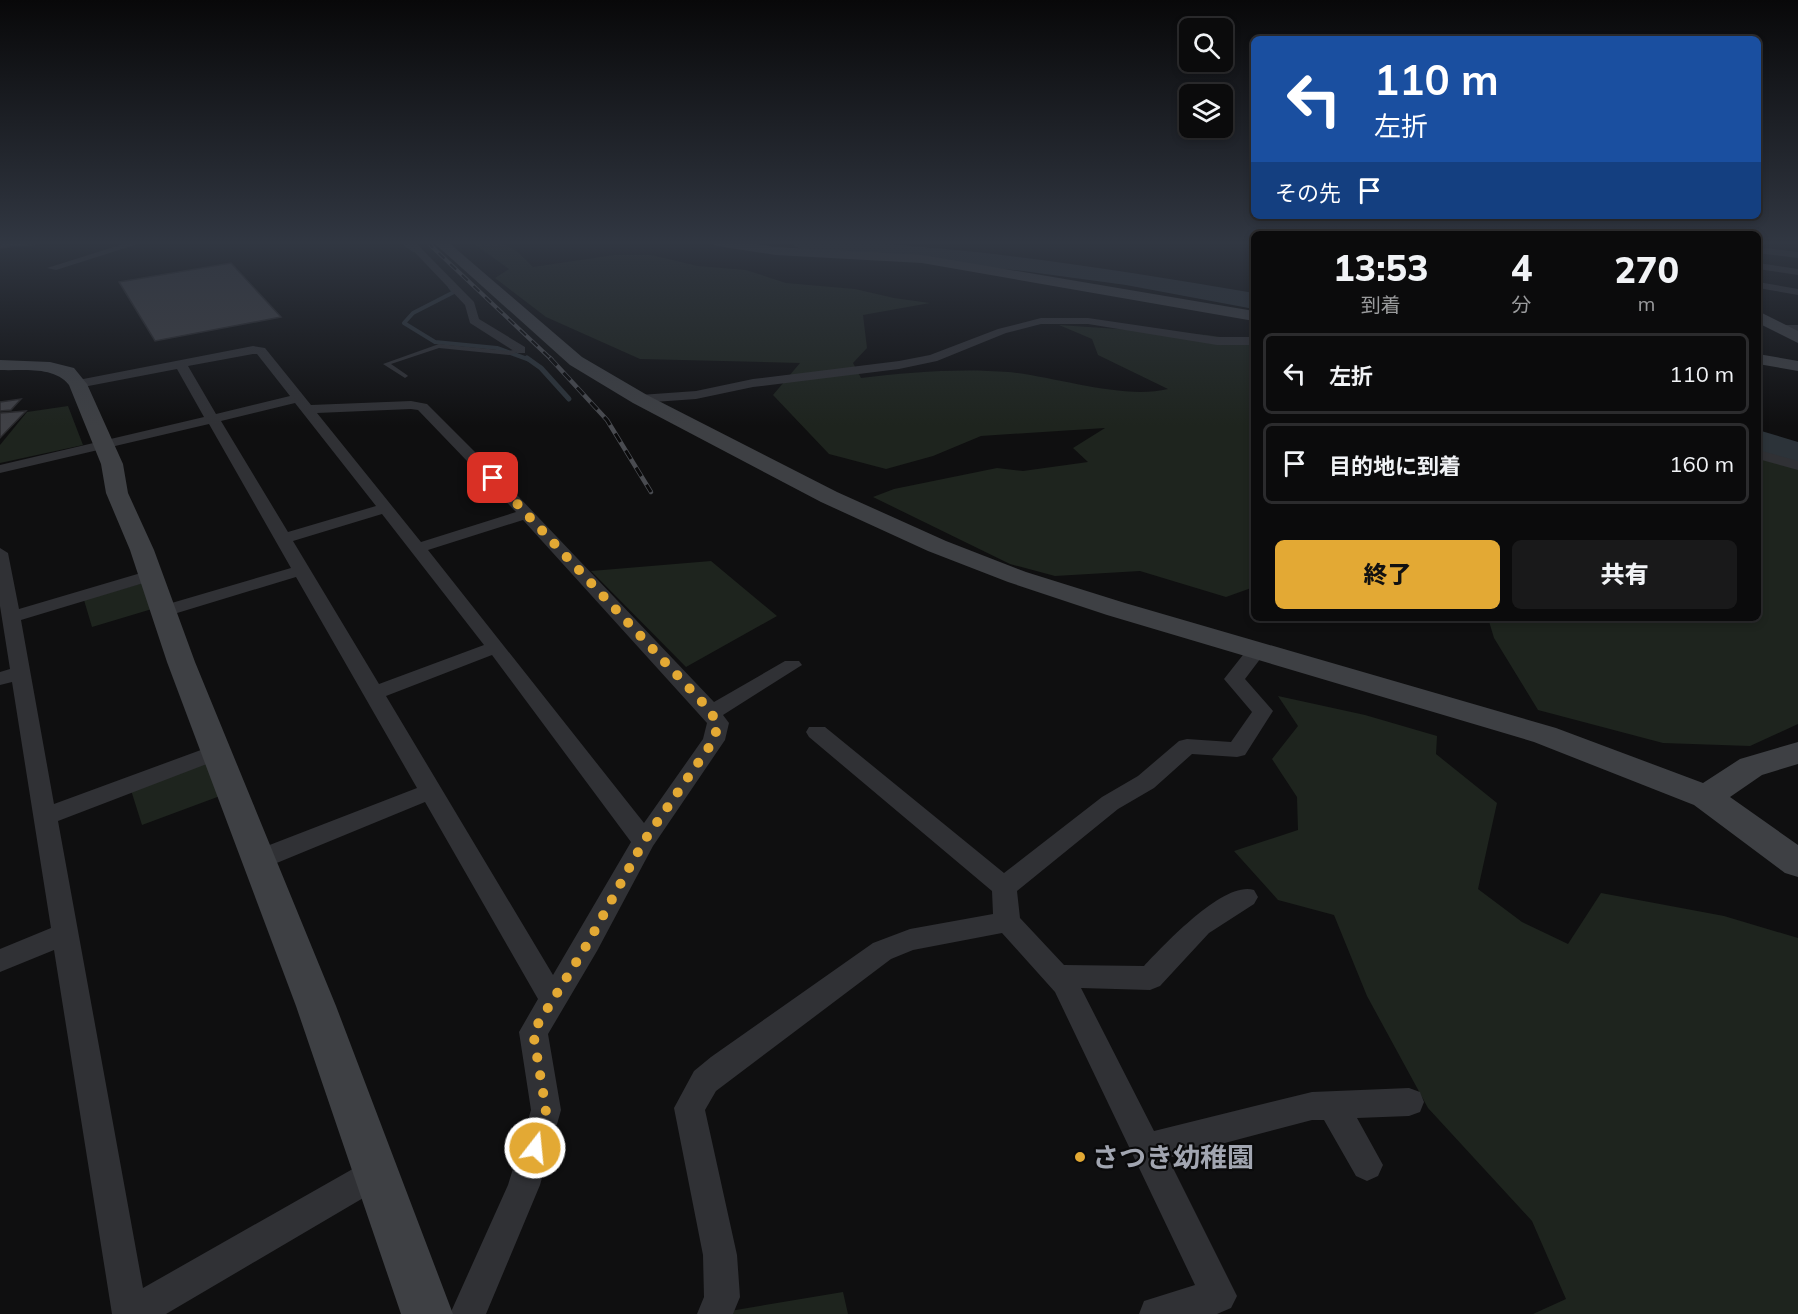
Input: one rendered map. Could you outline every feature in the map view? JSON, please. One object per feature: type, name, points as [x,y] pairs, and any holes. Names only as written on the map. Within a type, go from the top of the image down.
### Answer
[{"type":"street","points":[[469,303],[474,321],[521,350]]},
{"type":"street","points":[[509,303],[576,361],[640,399],[828,497],[937,546],[1094,602],[1545,735],[1706,797],[1798,863]]},
{"type":"street","points":[[1180,303],[1251,315]]},
{"type":"street","points":[[1761,318],[1798,338]]},
{"type":"street","points":[[640,399],[696,395],[753,383],[899,365],[933,358],[1002,331],[1041,321],[1088,321],[1217,340],[1251,342]]},
{"type":"street","points":[[1780,328],[1798,328]]},
{"type":"street","points":[[78,384],[261,351],[496,647],[644,841]]},
{"type":"street","points":[[1761,360],[1798,366]]},
{"type":"street","points":[[0,365],[50,367],[68,372],[78,384],[101,444],[112,464],[117,493],[151,575],[181,662],[316,1006],[427,1314]]},
{"type":"street","points":[[181,365],[553,999]]},
{"type":"street","points":[[0,469],[213,419],[304,404],[422,407],[526,514],[718,723],[714,740],[644,841],[593,934],[533,1032],[546,1110],[524,1185],[494,1260],[468,1314]]},
{"type":"street","points":[[1761,455],[1798,466]]},
{"type":"street","points":[[283,538],[386,508]]},
{"type":"street","points":[[418,548],[526,514]]},
{"type":"street","points":[[0,553],[11,617],[10,675],[45,816],[131,1314],[376,1173]]},
{"type":"street","points":[[164,611],[302,570]]},
{"type":"street","points":[[11,617],[151,575]]},
{"type":"street","points":[[374,693],[496,647]]},
{"type":"street","points":[[1004,887],[1110,803],[1146,782],[1187,746],[1237,750],[1263,711],[1234,679],[1257,650]]},
{"type":"street","points":[[711,713],[792,665]]},
{"type":"street","points":[[817,732],[1004,887],[1007,922],[1065,984],[1219,1296],[1157,1314]]},
{"type":"street","points":[[45,816],[217,752]]},
{"type":"street","points":[[1706,797],[1750,767],[1798,753]]},
{"type":"street","points":[[258,860],[431,791]]},
{"type":"street","points":[[1058,976],[1150,978],[1200,926],[1245,897]]},
{"type":"street","points":[[715,1314],[722,1297],[720,1255],[689,1108],[705,1081],[721,1067],[882,951],[910,940],[1007,922]]},
{"type":"street","points":[[0,961],[65,934]]},
{"type":"street","points":[[1146,1148],[1312,1106],[1409,1102]]},
{"type":"street","points":[[1332,1105],[1367,1165]]},
{"type":"lane","points":[[405,376],[386,364],[439,346],[509,353],[521,350]]},
{"type":"shaded area","points":[[528,303],[928,303],[863,315],[867,348],[853,363],[861,378],[972,370],[1009,372],[1131,392],[1168,389],[1098,355],[1092,339],[1059,325],[1207,335],[1251,342],[1251,588],[1226,597],[1140,571],[1055,576],[1010,564],[873,497],[894,489],[997,468],[1023,471],[1088,462],[1073,448],[1105,428],[981,436],[933,456],[886,469],[829,454],[773,395],[800,363],[640,359],[546,317]]},
{"type":"shaded area","points":[[68,406],[83,445],[0,463],[0,445],[27,412]]},
{"type":"shaded area","points":[[1761,448],[1798,461],[1798,724],[1750,746],[1663,743],[1538,710],[1494,638],[1489,621],[1761,621]]},
{"type":"shaded area","points":[[711,561],[777,616],[686,667],[591,571]]},
{"type":"shaded area","points":[[143,583],[152,609],[92,627],[84,600]]},
{"type":"shaded area","points":[[1278,696],[1365,715],[1437,736],[1436,754],[1497,803],[1478,889],[1522,922],[1568,944],[1601,893],[1724,916],[1798,938],[1798,1314],[1533,1314],[1566,1299],[1532,1221],[1428,1108],[1367,996],[1334,915],[1278,900],[1234,851],[1298,830],[1297,797],[1272,759],[1298,726]]},
{"type":"shaded area","points":[[208,759],[220,796],[142,825],[130,787]]},
{"type":"shaded area","points":[[843,1292],[848,1314],[729,1314],[730,1311]]},
{"type":"building","points":[[132,303],[268,303],[281,317],[155,341]]},
{"type":"building","points":[[21,399],[11,410],[0,411],[0,402]]},
{"type":"building","points":[[26,411],[0,438],[0,413]]},
{"type":"waterway","points":[[432,303],[413,313],[404,323],[435,342],[497,348],[530,360]]},
{"type":"waterway","points":[[530,360],[541,368],[569,399]]},
{"type":"waterway","points":[[1761,441],[1798,453]]},
{"type":"railway","points":[[492,303],[551,359]]},
{"type":"railway","points":[[551,359],[607,420],[651,492]]},
{"type":"place","name":"さつき幼稚園","points":[[1080,1157]]},
{"type":"route","points":[[493,478],[705,705],[718,723],[714,740],[644,841],[588,943],[533,1032],[546,1110],[535,1148]]}]
